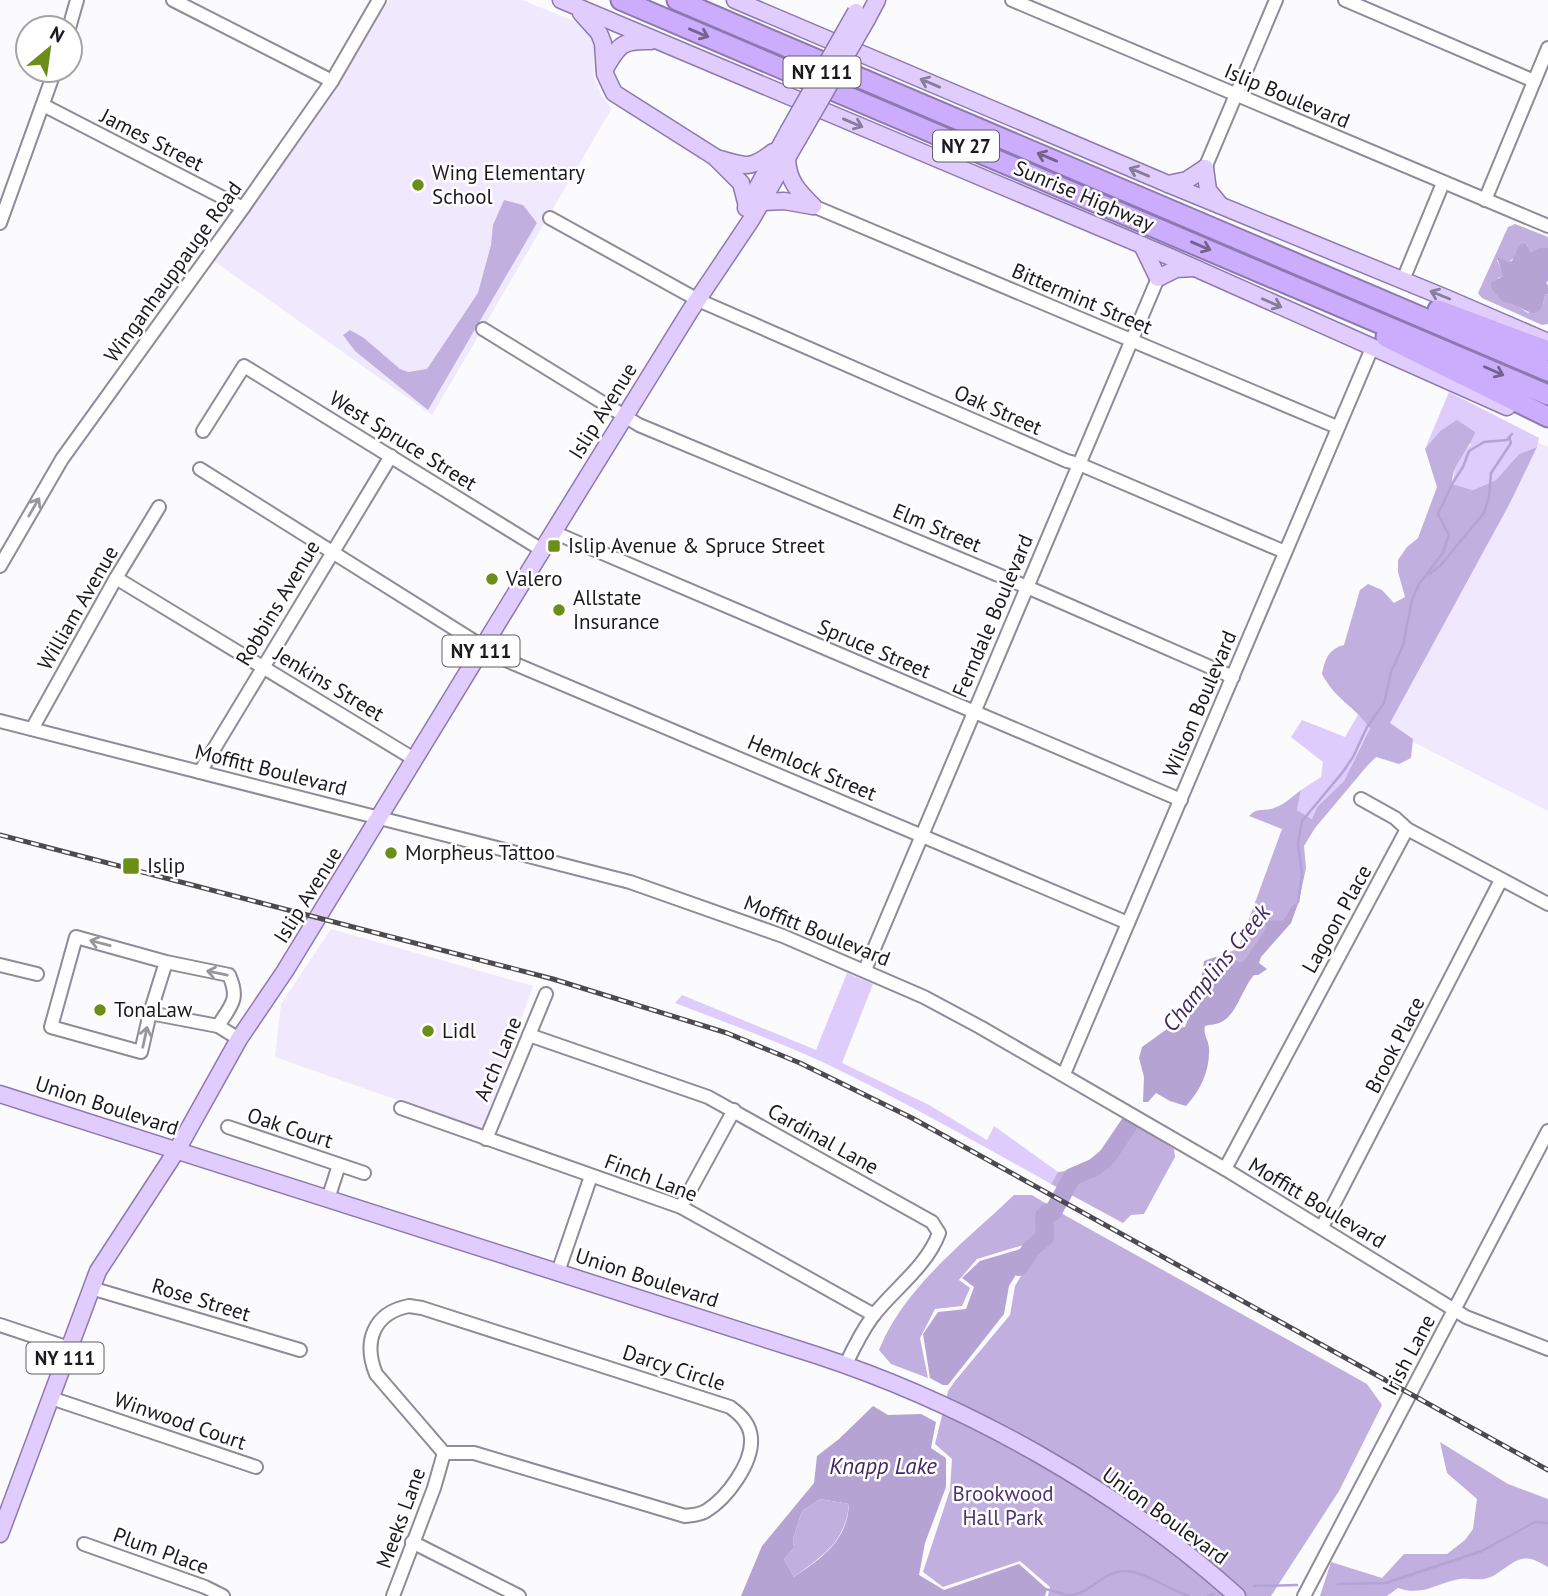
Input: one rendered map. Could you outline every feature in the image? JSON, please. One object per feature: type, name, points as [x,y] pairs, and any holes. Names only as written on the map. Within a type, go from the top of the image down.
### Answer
[{"type":"highway","name":"Sunrise Highway","points":[[621,0],[1548,395]]},
{"type":"highway","name":"Sunrise Highway","points":[[677,0],[1548,371]]},
{"type":"highway","points":[[1297,286],[1393,341],[1548,417]]},
{"type":"highway","points":[[1351,286],[1423,305],[1548,351]]},
{"type":"main road","name":"Sunrise Highway","points":[[735,0],[1548,342]]},
{"type":"main road","name":"Islip Avenue","points":[[0,1534],[5,1505],[51,1398],[98,1271],[177,1150],[244,1032],[285,971],[698,299],[715,262],[755,204],[862,10],[877,0]]},
{"type":"main road","name":"Sunrise Highway","points":[[566,2],[1142,245],[1548,425]]},
{"type":"main road","points":[[566,2],[599,33],[611,89],[623,101],[715,157],[741,183],[755,204],[784,201],[813,206]]},
{"type":"main road","points":[[605,69],[616,49],[624,43],[659,41]]},
{"type":"main road","points":[[715,157],[749,166],[783,154],[794,186],[813,206]]},
{"type":"main road","points":[[1168,184],[1191,178],[1205,168],[1208,190],[1222,207]]},
{"type":"main road","points":[[1142,245],[1158,278],[1176,269],[1194,268]]},
{"type":"main road","name":"Union Boulevard","points":[[0,1094],[846,1364],[945,1406],[1031,1451],[1145,1522],[1207,1569],[1237,1596]]},
{"type":"street","points":[[173,0],[332,81]]},
{"type":"street","name":"Winganhauppauge Road","points":[[0,566],[62,459],[332,81],[379,0]]},
{"type":"street","name":"Islip Boulevard","points":[[1012,0],[1548,226]]},
{"type":"street","points":[[1205,168],[1276,0]]},
{"type":"street","points":[[1345,0],[1534,81]]},
{"type":"street","points":[[1485,200],[1548,48]]},
{"type":"street","points":[[0,223],[50,84]]},
{"type":"street","name":"James Street","points":[[43,105],[243,208]]},
{"type":"street","points":[[1403,280],[1443,183]]},
{"type":"street","name":"Bittermint Street","points":[[813,206],[1337,427]]},
{"type":"street","name":"Oak Street","points":[[550,218],[698,299],[1067,461],[1285,552]]},
{"type":"street","name":"Ferndale Boulevard","points":[[865,970],[1158,278]]},
{"type":"street","name":"Elm Street","points":[[483,329],[639,425],[1027,586],[1233,677]]},
{"type":"street","name":"Wilson Boulevard","points":[[1064,1074],[1372,348]]},
{"type":"street","name":"West Spruce Street","points":[[202,431],[244,366],[542,550]]},
{"type":"street","name":"Robbins Avenue","points":[[200,772],[391,456]]},
{"type":"street","name":"Hemlock Street","points":[[200,469],[501,658],[1128,922]]},
{"type":"street","name":"William Avenue","points":[[32,729],[159,506]]},
{"type":"street","name":"Spruce Street","points":[[553,532],[1181,800]]},
{"type":"street","name":"Jenkins Street","points":[[116,578],[414,759]]},
{"type":"street","name":"Moffitt Boulevard","points":[[0,721],[630,882],[783,936],[924,997],[1064,1074],[1225,1169],[1471,1320],[1548,1349]]},
{"type":"street","points":[[1361,799],[1395,818],[1407,830],[1548,904]]},
{"type":"street","name":"Lagoon Place","points":[[1225,1169],[1407,830]]},
{"type":"street","name":"Brook Place","points":[[1322,1227],[1501,880]]},
{"type":"street","points":[[166,961],[141,1052],[51,1027],[76,937],[229,975],[236,990],[235,1000],[218,1026]]},
{"type":"street","points":[[0,965],[37,974]]},
{"type":"street","name":"Arch Lane","points":[[486,1139],[547,994]]},
{"type":"street","points":[[227,1012],[244,1032]]},
{"type":"street","points":[[150,1013],[244,1032]]},
{"type":"street","name":"Cardinal Lane","points":[[529,1035],[708,1097],[932,1222],[939,1233],[934,1247],[874,1315],[859,1336],[846,1364]]},
{"type":"street","name":"Finch Lane","points":[[401,1108],[681,1207],[874,1315]]},
{"type":"street","points":[[681,1207],[734,1110]]},
{"type":"street","name":"Oak Court","points":[[228,1127],[364,1173]]},
{"type":"street","name":"Irish Lane","points":[[1304,1596],[1548,1131]]},
{"type":"street","name":"Oak Court","points":[[328,1199],[339,1164]]},
{"type":"street","points":[[558,1272],[592,1176]]},
{"type":"street","name":"Rose Street","points":[[91,1288],[300,1350]]},
{"type":"street","name":"Darcy Circle","points":[[396,1308],[422,1308],[730,1407],[748,1424],[751,1436],[748,1457],[734,1482],[716,1503],[696,1515],[685,1516],[474,1453],[444,1452],[376,1374],[371,1362],[370,1345],[373,1333],[386,1315],[396,1308]]},
{"type":"street","points":[[0,1325],[69,1348]]},
{"type":"street","name":"Winwood Court","points":[[51,1398],[256,1467]]},
{"type":"street","name":"Meeks Lane","points":[[393,1596],[434,1488],[444,1452]]},
{"type":"street","points":[[412,1542],[519,1596]]},
{"type":"street","name":"Plum Place","points":[[84,1544],[205,1587],[223,1596]]},
{"type":"shaded area","name":"Wing Elementary School","points":[[389,0],[522,0],[579,23],[587,29],[595,43],[594,78],[602,97],[612,108],[432,415],[214,261],[338,86]]},
{"type":"shaded area","points":[[1449,392],[1539,438],[1537,447],[1519,454],[1496,480],[1473,490],[1452,484],[1457,461],[1471,444],[1440,431],[1425,449]]},
{"type":"shaded area","points":[[1537,442],[1548,447],[1548,811],[1380,725]]},
{"type":"shaded area","points":[[1359,713],[1370,727],[1344,781],[1317,807],[1312,819],[1297,810],[1301,790],[1321,777],[1323,762],[1291,737],[1302,720],[1345,737]]},
{"type":"shaded area","points":[[331,929],[533,986],[482,1130],[275,1057],[281,1004]]},
{"type":"shaded area","points":[[847,973],[873,984],[842,1063],[929,1105],[987,1140],[994,1126],[1058,1172],[1051,1184],[829,1065],[675,1003],[682,995],[816,1050]]},
{"type":"green space","points":[[504,200],[523,205],[537,223],[428,410],[355,351],[343,335],[350,330],[364,338],[400,369],[408,372],[427,369],[478,293],[491,245],[493,225]]},
{"type":"green space","points":[[1515,224],[1548,237],[1548,248],[1531,252],[1525,242],[1520,244],[1515,257],[1508,263],[1497,260],[1504,276],[1498,278],[1513,303],[1528,313],[1543,304],[1545,295],[1548,294],[1548,324],[1542,325],[1482,298],[1478,293],[1508,227]]},
{"type":"green space","points":[[1457,420],[1475,432],[1458,463],[1452,484],[1473,490],[1496,480],[1519,454],[1537,447],[1510,503],[1390,723],[1413,739],[1411,758],[1399,764],[1376,757],[1315,828],[1304,846],[1306,868],[1299,901],[1292,905],[1283,922],[1269,920],[1268,928],[1240,962],[1233,956],[1223,954],[1238,949],[1282,829],[1249,816],[1257,811],[1279,806],[1301,790],[1297,810],[1312,819],[1317,807],[1344,781],[1370,728],[1327,683],[1322,674],[1324,664],[1331,652],[1344,645],[1360,590],[1368,584],[1382,590],[1394,603],[1405,597],[1398,572],[1398,560],[1418,538],[1437,487],[1425,449],[1440,431]]},
{"type":"green space","points":[[1128,1118],[1174,1149],[1175,1157],[1144,1214],[1131,1215],[1123,1223],[1051,1184],[1058,1172],[1080,1166],[1098,1153]]},
{"type":"green space","name":"Brookwood Hall Park","points":[[1014,1195],[1032,1195],[1367,1384],[1382,1405],[1339,1491],[1271,1596],[1048,1596],[1050,1587],[1020,1561],[943,1587],[923,1572],[950,1490],[952,1459],[935,1444],[948,1391],[1010,1315],[1015,1286],[1037,1250],[1030,1243],[977,1259],[959,1280],[970,1288],[962,1306],[935,1309],[920,1338],[928,1378],[891,1364],[879,1350],[890,1327],[920,1285]]},
{"type":"green space","points":[[1440,1442],[1508,1484],[1548,1499],[1548,1567],[1533,1560],[1522,1559],[1487,1578],[1459,1579],[1414,1591],[1398,1588],[1387,1596],[1320,1596],[1331,1562],[1382,1578],[1404,1554],[1447,1554],[1465,1540],[1473,1529],[1477,1499],[1447,1473]]},
{"type":"green space","points":[[820,1499],[849,1504],[843,1529],[831,1547],[794,1577],[784,1559],[794,1548],[793,1539],[802,1511]]},
{"type":"water","points":[[1525,242],[1531,252],[1548,248],[1548,294],[1545,295],[1539,311],[1534,313],[1503,302],[1491,288],[1491,283],[1503,276],[1497,257],[1512,261],[1520,244]]},
{"type":"water","points":[[1299,901],[1291,923],[1261,957],[1259,963],[1267,969],[1254,975],[1226,1019],[1218,1024],[1205,1026],[1209,1048],[1208,1064],[1204,1079],[1191,1100],[1186,1106],[1156,1093],[1148,1102],[1143,1102],[1144,1077],[1139,1058],[1142,1047],[1167,1029],[1185,1027],[1200,988],[1204,961],[1222,956],[1243,961],[1267,928],[1265,923],[1269,920],[1283,921],[1292,905]]},
{"type":"water","points":[[1034,1245],[1009,1286],[1004,1314],[948,1385],[930,1378],[923,1334],[938,1312],[966,1309],[974,1287],[962,1278],[980,1261]]},
{"type":"water","name":"Knapp Lake","points":[[873,1406],[888,1415],[921,1414],[936,1422],[931,1448],[946,1458],[946,1487],[925,1543],[919,1575],[944,1590],[1019,1564],[1047,1589],[1045,1596],[741,1596],[762,1546],[814,1483],[817,1456]],"holes":[[[820,1499],[849,1504],[844,1528],[832,1547],[794,1577],[784,1559],[794,1548],[793,1539],[802,1511]]]},
{"type":"waterway","name":"Champlins Creek","points":[[1298,902],[1302,875],[1298,843],[1302,821],[1342,773],[1367,727],[1384,703],[1391,672],[1403,645],[1412,600],[1419,584],[1442,554],[1449,535],[1438,514],[1469,451],[1484,442],[1507,440],[1512,434]]},
{"type":"waterway","points":[[1428,575],[1440,566],[1484,513],[1491,473],[1511,443],[1509,437]]},
{"type":"waterway","name":"Champlins Creek","points":[[1019,1267],[1030,1250],[1045,1237],[1044,1216],[1053,1212],[1072,1177],[1095,1167],[1107,1157],[1130,1123]]},
{"type":"waterway","points":[[1338,1584],[1386,1583],[1482,1551],[1535,1522],[1548,1523]]},
{"type":"waterway","points":[[1044,1589],[1067,1595],[1077,1594],[1116,1572],[1124,1571],[1139,1574],[1189,1596]]},
{"type":"waterway","points":[[1254,1586],[1297,1585]]},
{"type":"waterway","points":[[1208,1596],[1213,1594]]},
{"type":"railway","points":[[0,835],[553,979],[727,1033],[800,1063],[912,1118],[1548,1470]]},
{"type":"place","name":"Wing Elementary School","points":[[418,185]]},
{"type":"place","name":"Islip Avenue & Spruce Street","points":[[554,546]]},
{"type":"place","name":"Valero","points":[[492,579]]},
{"type":"place","name":"Allstate Insurance","points":[[559,610]]},
{"type":"place","name":"Morpheus Tattoo","points":[[391,853]]},
{"type":"place","name":"Islip","points":[[131,866]]},
{"type":"place","name":"TonaLaw","points":[[100,1010]]},
{"type":"place","name":"Lidl","points":[[428,1031]]}]
